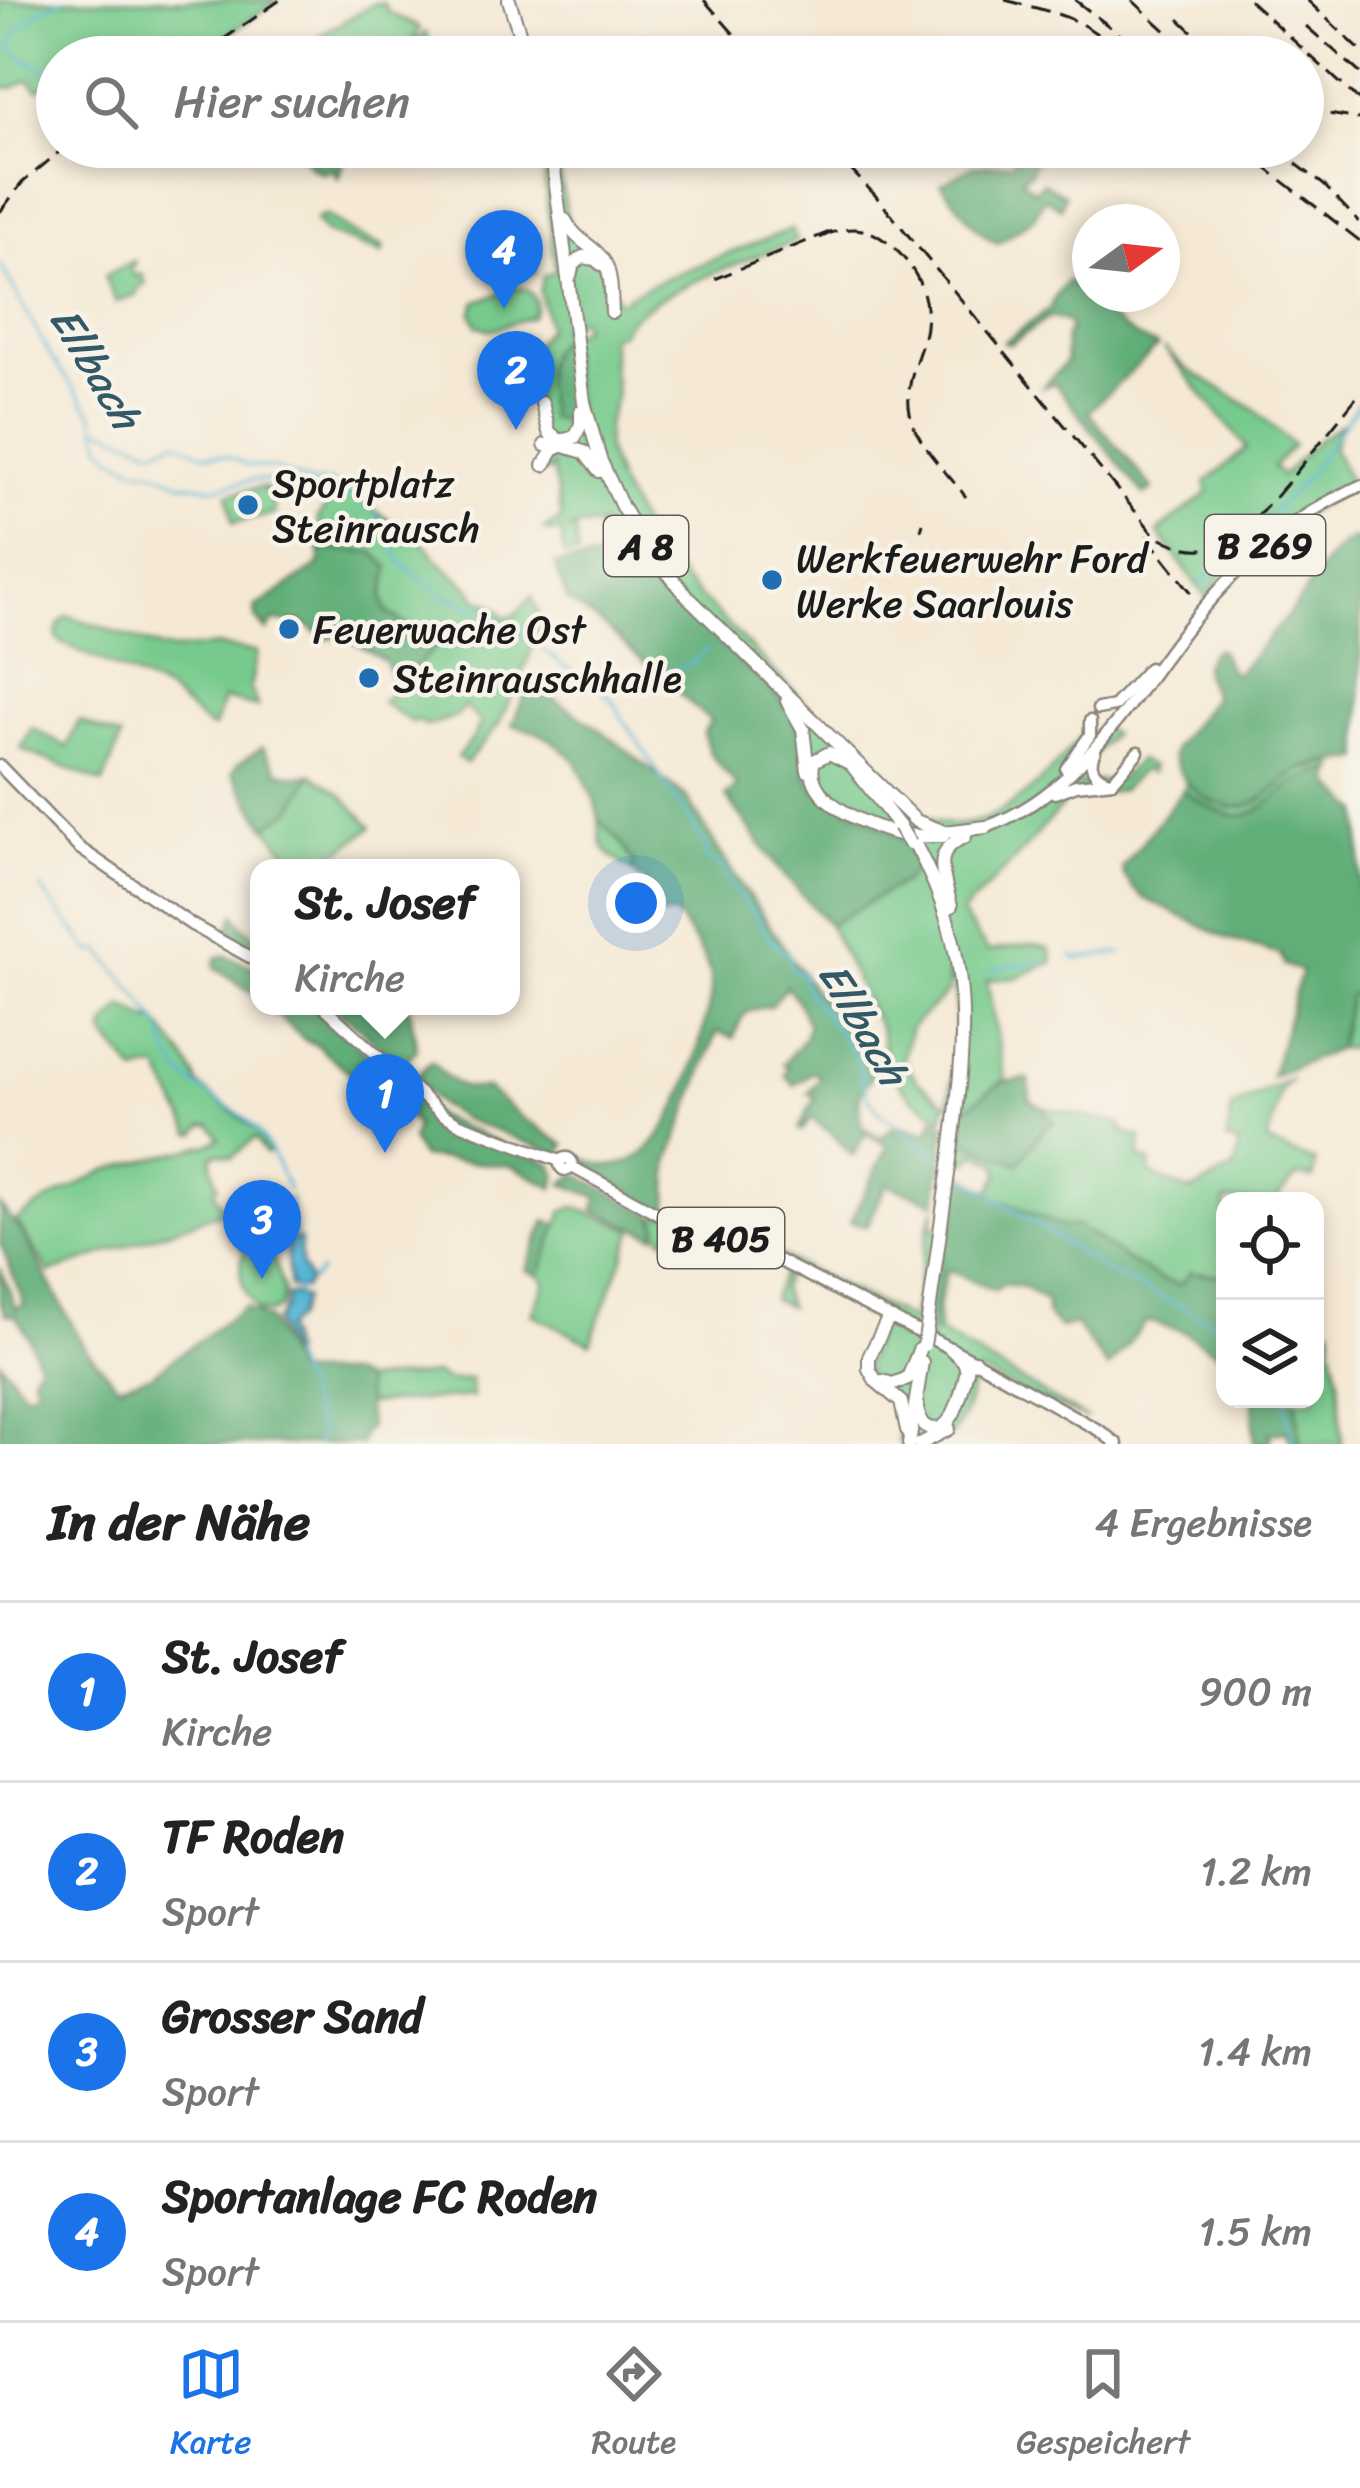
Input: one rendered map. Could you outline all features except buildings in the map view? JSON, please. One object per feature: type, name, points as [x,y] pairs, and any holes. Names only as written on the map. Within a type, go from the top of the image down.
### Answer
[{"type":"highway","points":[[511,6],[522,36]]},
{"type":"highway","name":"A 8","points":[[552,168],[580,403],[603,478],[636,540],[686,602],[848,757]]},
{"type":"highway","name":"A 8","points":[[553,168],[578,364],[589,422],[614,492],[639,536],[688,597],[848,757],[902,826],[942,902],[958,960],[964,1048],[907,1439]]},
{"type":"highway","points":[[560,207],[572,232],[603,259],[608,287]]},
{"type":"highway","points":[[569,283],[573,265],[583,257],[599,262],[615,310]]},
{"type":"highway","points":[[542,403],[549,432],[561,444],[584,452],[603,478]]},
{"type":"highway","points":[[544,466],[550,453],[578,434],[580,403]]},
{"type":"highway","points":[[783,695],[803,729],[810,779],[835,807],[877,830],[910,838],[945,838],[986,828]]},
{"type":"highway","points":[[825,753],[848,757],[922,825],[945,832],[986,828],[926,836],[866,823],[825,797],[811,773],[814,761],[825,753]]},
{"type":"highway","points":[[958,960],[943,856],[953,842],[986,828]]},
{"type":"highway","name":"A 8","points":[[913,844],[944,919],[959,983]]},
{"type":"highway","points":[[875,1310],[888,1323]]},
{"type":"highway","points":[[888,1323],[873,1358],[875,1374],[888,1384],[904,1382],[921,1346]]},
{"type":"highway","points":[[888,1323],[869,1357],[869,1370],[901,1402],[907,1439]]},
{"type":"highway","name":"A 8","points":[[907,1439],[917,1400],[921,1346]]},
{"type":"highway","points":[[951,1348],[971,1367]]},
{"type":"highway","points":[[917,1400],[923,1424],[934,1429],[945,1426],[971,1367]]},
{"type":"highway","points":[[920,1444],[951,1426],[971,1367]]},
{"type":"main road","name":"B 269","points":[[986,828],[1029,807],[1076,768],[1235,572],[1315,508],[1360,486]]},
{"type":"main road","points":[[1098,709],[1114,706],[1192,622]]},
{"type":"main road","points":[[1113,781],[1097,776],[1092,756],[1136,696]]},
{"type":"main road","points":[[1029,807],[1055,783],[1084,744],[1091,732],[1090,721]]},
{"type":"main road","points":[[1029,807],[1060,785],[1100,743]]},
{"type":"main road","points":[[1029,807],[1066,788],[1113,781],[1138,752]]},
{"type":"main road","points":[[0,766],[78,847],[185,920],[250,957]]},
{"type":"main road","name":"B 405","points":[[332,1015],[433,1107],[460,1124],[566,1164],[668,1219],[758,1250],[875,1310]]},
{"type":"main road","points":[[888,1323],[951,1348]]},
{"type":"main road","points":[[971,1367],[1117,1444]]},
{"type":"green space","points":[[0,0],[278,0],[226,36],[36,36],[36,88],[28,80],[13,88],[0,87]]},
{"type":"green space","points":[[375,3],[384,3],[388,12],[420,28],[415,36],[322,34]]},
{"type":"green space","points":[[312,168],[341,168],[338,178],[332,169],[324,173]]},
{"type":"green space","points":[[543,168],[559,168],[562,188],[548,191],[562,190],[569,223],[611,281],[603,282],[604,289],[612,288],[619,301],[792,229],[796,241],[671,292],[630,320],[621,333],[610,336],[616,396],[606,448],[640,524],[684,581],[907,804],[932,820],[957,825],[981,820],[1027,792],[1086,731],[1091,738],[1100,726],[1112,734],[1067,783],[1119,780],[1139,760],[1152,767],[1151,773],[1141,771],[1121,790],[1068,799],[962,913],[988,951],[1042,946],[1050,949],[1053,962],[1016,978],[987,980],[1005,1081],[965,1109],[949,1103],[956,1018],[950,974],[948,992],[911,1027],[903,1058],[917,1081],[946,1103],[943,1119],[911,1097],[887,1068],[881,1031],[829,925],[905,881],[907,844],[918,843],[908,827],[897,825],[904,839],[813,790],[804,768],[634,545],[616,554],[605,528],[611,553],[603,555],[597,527],[604,524],[567,529],[575,529],[578,554],[564,556],[561,531],[543,530],[562,519],[552,466],[548,472],[540,470],[540,436],[528,366],[535,343],[548,327],[540,291],[543,276],[555,269]],"holes":[[[580,319],[583,327],[566,336],[576,406],[559,420],[549,417],[546,363],[564,337],[560,328]]]},
{"type":"green space","points":[[970,168],[1032,168],[1021,180],[1035,191],[1043,182],[1065,195],[1061,208],[1045,198],[1033,219],[998,243],[975,226],[941,184]]},
{"type":"green space","points":[[325,215],[384,247],[382,253],[326,233],[315,220]]},
{"type":"green space","points":[[531,244],[536,272],[493,280],[488,252]]},
{"type":"green space","points":[[134,261],[130,267],[135,277],[142,274],[146,284],[137,294],[116,302],[104,276]]},
{"type":"green space","points":[[1068,281],[1072,312],[1104,312],[1158,346],[1088,412],[1153,489],[1144,495],[1055,384],[1043,387],[1066,362],[1065,337],[1070,328],[1066,321],[1050,317],[1010,344],[1004,342],[1050,309]]},
{"type":"green space","points":[[519,288],[535,298],[531,317],[490,330],[477,325],[472,314],[477,301]]},
{"type":"green space","points":[[566,336],[576,407],[564,420],[549,418],[544,372],[550,352]]},
{"type":"green space","points":[[1164,348],[1184,367],[1255,410],[1293,445],[1273,467],[1282,476],[1340,425],[1333,449],[1352,486],[1275,533],[1267,516],[1206,598],[1158,532],[1208,493],[1206,482],[1247,448]]},
{"type":"green space","name":"Sportplatz Steinrausch","points":[[264,487],[271,490],[275,514],[233,523],[228,494]]},
{"type":"green space","points":[[341,487],[408,530],[478,599],[506,618],[532,596],[539,629],[529,657],[499,724],[466,763],[457,757],[481,722],[464,706],[457,716],[427,726],[411,722],[382,702],[436,646],[386,611],[383,597],[389,567],[337,549],[320,549],[318,517]]},
{"type":"green space","points":[[1351,540],[1360,540],[1360,759],[1302,769],[1244,807],[1203,796],[1184,779],[1172,756],[1214,697],[1205,662],[1219,649],[1236,674],[1295,607],[1327,560]]},
{"type":"green space","points":[[633,545],[680,603],[787,707],[797,726],[813,790],[904,839],[916,869],[905,881],[829,925],[779,869],[726,796],[737,786],[710,753],[703,733],[711,722],[598,621],[567,600],[555,564],[611,557]]},
{"type":"green space","points":[[320,549],[373,552],[389,567],[383,597],[386,611],[437,646],[395,687],[385,661],[343,635],[325,639],[304,623],[274,621],[267,631],[256,618],[255,608],[315,568],[321,561]]},
{"type":"green space","points":[[69,616],[161,648],[216,646],[257,652],[250,688],[258,707],[223,699],[214,728],[209,727],[165,690],[62,643],[57,631]]},
{"type":"green space","points":[[533,687],[602,731],[686,797],[819,998],[842,1009],[859,1026],[881,1071],[860,1095],[864,1128],[881,1138],[895,1125],[929,1132],[934,1118],[946,1126],[936,1203],[887,1184],[867,1226],[850,1222],[888,1146],[866,1133],[853,1156],[811,1118],[799,1129],[815,1097],[808,1093],[820,1078],[814,1071],[794,1085],[785,1076],[788,1067],[783,1064],[804,1039],[808,1026],[786,986],[771,1006],[745,1014],[734,1038],[717,1032],[669,1162],[668,1214],[578,1162],[576,1153],[603,1165],[627,1163],[647,1150],[664,1129],[690,1076],[711,980],[702,954],[675,914],[631,919],[632,905],[640,902],[645,883],[632,871],[634,863],[618,839],[599,820],[595,800],[575,760],[553,741],[512,725],[526,692]]},
{"type":"green space","points":[[79,721],[121,738],[103,783],[21,749],[32,728],[67,747]]},
{"type":"green space","points":[[262,747],[279,772],[312,774],[292,810],[266,827],[232,773]]},
{"type":"green space","points":[[1337,762],[1335,770],[1310,776],[1249,814],[1232,815],[1211,808],[1183,790],[1187,783],[1215,803],[1232,808],[1260,801],[1300,770]]},
{"type":"green space","points":[[1335,770],[1333,786],[1360,812],[1360,997],[1349,996],[1338,1049],[1271,1077],[1301,971],[1284,965],[1281,955],[1226,938],[1144,898],[1122,868],[1183,790],[1212,808],[1250,814],[1310,775]]},
{"type":"green space","points":[[312,774],[341,794],[372,827],[334,856],[293,859],[266,827],[292,810]]},
{"type":"green space","points":[[599,820],[634,863],[632,871],[606,851]]},
{"type":"green space","points":[[235,914],[250,932],[250,952],[237,946],[228,932]]},
{"type":"green space","points":[[225,955],[250,966],[250,992],[215,967],[216,958]]},
{"type":"green space","points":[[1349,996],[1360,997],[1360,1047],[1338,1049]]},
{"type":"green space","points":[[123,1007],[157,1021],[199,1086],[257,1131],[270,1151],[266,1154],[255,1138],[232,1157],[213,1155],[218,1186],[214,1190],[224,1211],[50,1273],[16,1221],[107,1170],[220,1138],[211,1125],[191,1133],[159,1069],[136,1073],[104,1034],[105,1026]]},
{"type":"green space","points":[[277,1015],[324,1015],[438,1117],[552,1164],[557,1175],[554,1188],[512,1166],[421,1157],[411,1140],[416,1126],[394,1099],[373,1090]]},
{"type":"green space","points":[[343,1015],[411,1015],[417,1050],[400,1066]]},
{"type":"green space","points":[[431,1061],[455,1083],[486,1088],[565,1145],[560,1155],[463,1119],[441,1106],[413,1080]]},
{"type":"green space","points":[[1292,1078],[1281,1090],[1267,1143],[1315,1162],[1314,1178],[1297,1176],[1283,1192],[1216,1192],[1216,1275],[1199,1272],[1180,1285],[1123,1258],[1091,1234],[993,1196],[952,1169],[957,1133],[1018,1164],[1053,1120],[1044,1108],[1119,1123],[1125,1133],[1142,1138],[1139,1158],[1150,1162],[1151,1174],[1189,1191],[1235,1168],[1239,1145],[1226,1140],[1232,1107]],"holes":[[[976,1153],[998,1164],[999,1175],[990,1192],[956,1170],[961,1160],[968,1163]]]},
{"type":"green space","points":[[1027,1079],[1030,1100],[1054,1122],[1018,1164],[957,1133],[960,1108],[1002,1082]]},
{"type":"green space","points":[[952,1169],[993,1196],[1061,1226],[1077,1226],[1162,1280],[1180,1285],[1190,1272],[1216,1275],[1216,1352],[1182,1331],[1147,1321],[1108,1368],[1075,1324],[1060,1328],[1046,1314],[1046,1302],[1024,1287],[1003,1284],[991,1289],[947,1269],[938,1332],[930,1333]]},
{"type":"green space","points":[[576,1174],[654,1216],[655,1236],[594,1210],[598,1197],[563,1184]]},
{"type":"green space","points":[[254,1203],[266,1240],[251,1246],[265,1248],[273,1257],[284,1291],[281,1307],[270,1313],[258,1311],[244,1287],[241,1261],[250,1246],[242,1248],[230,1211]]},
{"type":"green space","points":[[0,1205],[23,1234],[85,1348],[118,1385],[151,1375],[245,1307],[269,1320],[295,1374],[348,1374],[364,1381],[369,1426],[361,1444],[0,1444],[0,1361],[25,1393],[37,1387],[32,1375],[39,1364],[28,1336],[15,1315],[5,1314],[0,1298],[0,1267],[16,1309],[24,1304],[0,1242]]},
{"type":"green space","points":[[575,1207],[634,1230],[590,1343],[532,1314],[545,1281],[539,1275],[563,1211]]},
{"type":"green space","points":[[935,1207],[932,1227],[944,1229],[931,1329],[919,1324],[917,1341],[928,1347],[930,1333],[938,1332],[1087,1419],[981,1372],[952,1433],[937,1442],[898,1444],[899,1412],[864,1368],[880,1324],[871,1313],[788,1271],[781,1289],[789,1307],[772,1299],[784,1268],[696,1235],[670,1233],[664,1239],[654,1216],[668,1214],[779,1255],[912,1320]]},
{"type":"green space","points":[[546,1221],[558,1225],[539,1275],[526,1270]]},
{"type":"green space","points":[[1329,1326],[1339,1378],[1342,1444],[1300,1444],[1297,1408],[1324,1408],[1324,1332],[1329,1337]]},
{"type":"green space","points":[[434,1374],[449,1381],[470,1379],[472,1397],[367,1404],[364,1381]]},
{"type":"green space","points":[[1253,1408],[1297,1408],[1300,1444],[1291,1444],[1287,1431],[1270,1433],[1270,1444],[1254,1444]]},
{"type":"water","points":[[297,1239],[309,1281],[304,1289],[290,1288],[285,1243]]},
{"type":"water","points":[[287,1296],[304,1298],[297,1317],[285,1329],[289,1356],[275,1322]]},
{"type":"waterway","points":[[36,64],[13,48],[14,33],[60,0]]},
{"type":"waterway","name":"Ellbach","points":[[0,264],[51,357],[93,415],[102,445],[112,456],[181,483],[212,488],[254,480],[288,481],[343,498],[350,495],[383,524],[401,563],[441,594],[496,617],[532,644]]},
{"type":"waterway","points":[[1200,585],[1304,480],[1360,401]]},
{"type":"waterway","points":[[100,428],[154,449],[176,441],[204,454],[227,456],[312,483],[331,482],[350,494]]},
{"type":"waterway","points":[[654,675],[690,665],[707,649]]},
{"type":"waterway","name":"Ellbach","points":[[543,650],[609,696],[707,847],[705,856],[719,864],[771,941],[791,957],[790,966],[803,976],[806,989],[855,1054],[868,1097],[881,1113],[946,1162]]},
{"type":"waterway","points":[[40,887],[84,943]]},
{"type":"waterway","points":[[87,948],[100,950],[143,1002]]},
{"type":"waterway","points":[[1073,955],[1075,959],[1122,953]]},
{"type":"waterway","points":[[991,970],[1042,961]]},
{"type":"waterway","points":[[145,1006],[181,1072],[251,1124],[270,1150],[288,1190]]},
{"type":"waterway","name":"Ellbach","points":[[953,1169],[1106,1271],[1216,1324]]},
{"type":"waterway","points":[[290,1198],[295,1239]]},
{"type":"waterway","points":[[312,1280],[320,1271]]},
{"type":"waterway","points":[[297,1295],[298,1288]]},
{"type":"waterway","points":[[290,1356],[320,1432],[317,1444]]},
{"type":"waterway","name":"Ellbach","points":[[1287,1408],[1293,1444]]},
{"type":"railway","points":[[228,36],[280,0]]},
{"type":"railway","points":[[704,0],[736,36]]},
{"type":"railway","points":[[1005,0],[1055,13],[1098,36]]},
{"type":"railway","points":[[1075,0],[1122,36]]},
{"type":"railway","points":[[1132,0],[1171,36]]},
{"type":"railway","points":[[1249,0],[1289,36]]},
{"type":"railway","points":[[1307,0],[1360,50]]},
{"type":"railway","points":[[1179,19],[1197,36]]},
{"type":"railway","points":[[1306,26],[1317,36]]},
{"type":"railway","points":[[1324,42],[1360,73]]},
{"type":"railway","points":[[1324,68],[1360,101]]},
{"type":"railway","points":[[1324,113],[1360,119]]},
{"type":"railway","points":[[0,212],[40,168]]},
{"type":"railway","points":[[849,168],[1153,533],[1176,545],[1214,547],[1245,529],[1288,483]]},
{"type":"railway","points":[[1266,168],[1360,241]]},
{"type":"railway","points":[[1302,168],[1359,222]]},
{"type":"railway","points":[[715,279],[834,230]]},
{"type":"railway","points":[[820,238],[843,230],[866,231],[893,247],[913,270],[924,297],[926,326],[910,386],[910,413],[925,447],[966,497]]},
{"type":"railway","points":[[1277,496],[1360,393]]},
{"type":"railway","points":[[921,530],[923,523]]},
{"type":"railway","points":[[1146,536],[1191,592]]},
{"type":"place","name":"Sportanlage FC Roden","points":[[504,309]]},
{"type":"place","name":"TF Roden","points":[[516,430]]},
{"type":"place","name":"Sportplatz Steinrausch","points":[[248,505]]},
{"type":"place","name":"Werkfeuerwehr Ford Werke Saarlouis","points":[[772,580]]},
{"type":"place","name":"Feuerwache Ost","points":[[289,629]]},
{"type":"place","name":"Steinrauschhalle","points":[[369,678]]},
{"type":"place","name":"St. Josef","points":[[385,1153]]},
{"type":"place","name":"Grosser Sand","points":[[262,1279]]}]
